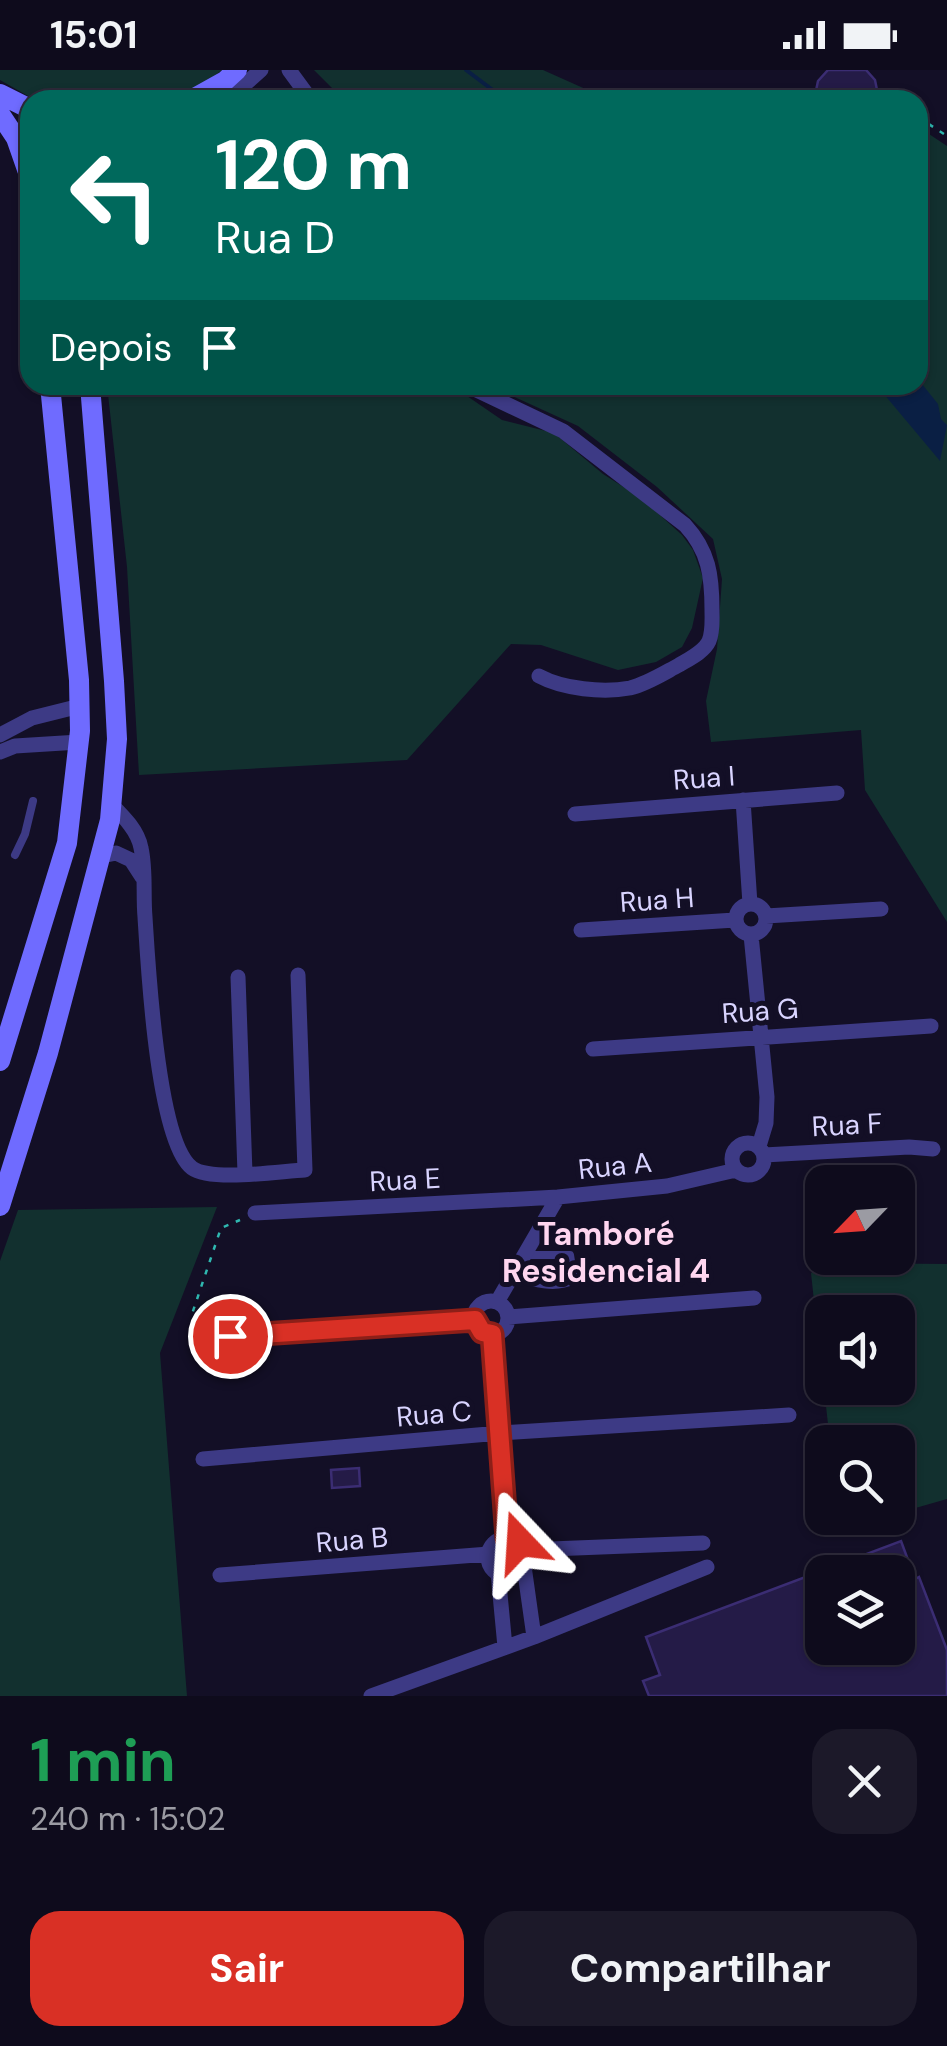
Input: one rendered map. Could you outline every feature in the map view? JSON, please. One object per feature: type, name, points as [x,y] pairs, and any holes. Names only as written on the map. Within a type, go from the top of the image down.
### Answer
[{"type":"main road","points":[[0,114],[20,149]]},
{"type":"main road","points":[[0,1061],[67,843],[79,742],[80,706],[51,395]]},
{"type":"main road","points":[[2,1199],[102,856],[112,805],[115,700],[91,395]]},
{"type":"street","points":[[230,84],[261,70]]},
{"type":"street","points":[[487,395],[562,431],[685,525],[699,540],[712,578],[712,629],[708,642],[702,650],[662,674],[631,688],[574,686],[539,676]]},
{"type":"street","points":[[5,741],[32,718],[80,706]]},
{"type":"street","points":[[5,741],[79,742]]},
{"type":"street","name":"Rua I","points":[[575,814],[837,793]]},
{"type":"street","points":[[743,800],[750,904]]},
{"type":"street","points":[[112,805],[134,830],[141,848],[164,1103],[182,1156],[193,1169],[209,1174],[305,1170],[298,975]]},
{"type":"street","points":[[102,856],[116,852],[130,860],[142,877]]},
{"type":"street","points":[[750,904],[762,908],[766,916],[763,929],[751,935],[742,932],[736,920],[741,907],[750,904]]},
{"type":"street","points":[[766,916],[881,909]]},
{"type":"street","name":"Rua H","points":[[581,930],[736,920]]},
{"type":"street","points":[[751,935],[767,1097],[764,1166],[745,1175],[736,1170],[732,1160],[735,1149],[743,1143],[762,1150]]},
{"type":"street","points":[[238,977],[245,1173]]},
{"type":"street","name":"Rua G","points":[[593,1049],[931,1026]]},
{"type":"street","name":"Rua F","points":[[762,1150],[933,1150]]},
{"type":"street","name":"Rua A","points":[[497,1302],[558,1198],[667,1186],[736,1170]]},
{"type":"street","name":"Rua E","points":[[255,1213],[558,1198]]},
{"type":"street","points":[[508,1317],[754,1298]]},
{"type":"street","points":[[488,1302],[497,1302],[508,1317],[504,1329],[492,1334],[482,1332],[475,1320],[479,1306],[488,1302]]},
{"type":"street","points":[[198,1338],[475,1320]]},
{"type":"street","points":[[492,1334],[507,1538]]},
{"type":"street","name":"Rua C","points":[[203,1459],[789,1415]]},
{"type":"street","points":[[505,1647],[498,1573],[490,1565],[489,1554],[497,1541],[516,1540],[524,1558],[534,1637]]},
{"type":"street","points":[[524,1558],[704,1543]]},
{"type":"street","name":"Rua B","points":[[220,1575],[489,1554]]},
{"type":"street","points":[[498,1573],[514,1574],[524,1558]]},
{"type":"street","points":[[372,1696],[708,1568]]},
{"type":"lane","points":[[15,855],[33,802]]},
{"type":"lane","points":[[514,1276],[549,1285],[574,1280],[570,1255],[526,1255]]},
{"type":"path","points":[[198,1338],[192,1314],[220,1228],[255,1213]]},
{"type":"green space","points":[[0,70],[222,70],[196,90],[20,91],[0,80]]},
{"type":"green space","points":[[314,70],[543,70],[588,90],[334,90]]},
{"type":"green space","points":[[928,133],[947,146],[947,922],[865,790],[861,730],[711,742],[706,701],[717,649],[722,579],[713,539],[657,487],[578,426],[510,395],[928,395]]},
{"type":"green space","points":[[108,395],[466,395],[502,420],[554,433],[603,474],[641,498],[682,535],[693,550],[703,578],[692,628],[682,647],[656,662],[618,670],[541,645],[511,644],[407,760],[139,775],[127,567]]},
{"type":"green space","points":[[217,1207],[160,1353],[187,1696],[0,1696],[0,1261],[18,1210]]},
{"type":"green space","points":[[915,1264],[947,1264],[947,1499],[915,1508],[915,1425],[828,1425],[826,1405],[915,1405],[915,1295],[813,1295],[811,1275],[915,1275]]},
{"type":"water","points":[[928,392],[947,425],[940,461],[885,395],[928,395]]},
{"type":"building","points":[[828,70],[866,70],[875,80],[877,90],[816,90]]},
{"type":"building","points":[[359,1468],[360,1486],[332,1488],[331,1470]]},
{"type":"building","points":[[901,1541],[906,1555],[864,1555]]},
{"type":"building","points":[[805,1577],[805,1665],[915,1665],[915,1579],[919,1577],[947,1650],[947,1696],[649,1696],[643,1681],[660,1675],[646,1637]]},
{"type":"waterway","points":[[466,70],[493,90]]},
{"type":"district","name":"Tamboré Residencial 4","points":[[606,1252]]},
{"type":"route","points":[[230,1336],[475,1320],[482,1332],[492,1334],[507,1538],[520,1542]]}]
